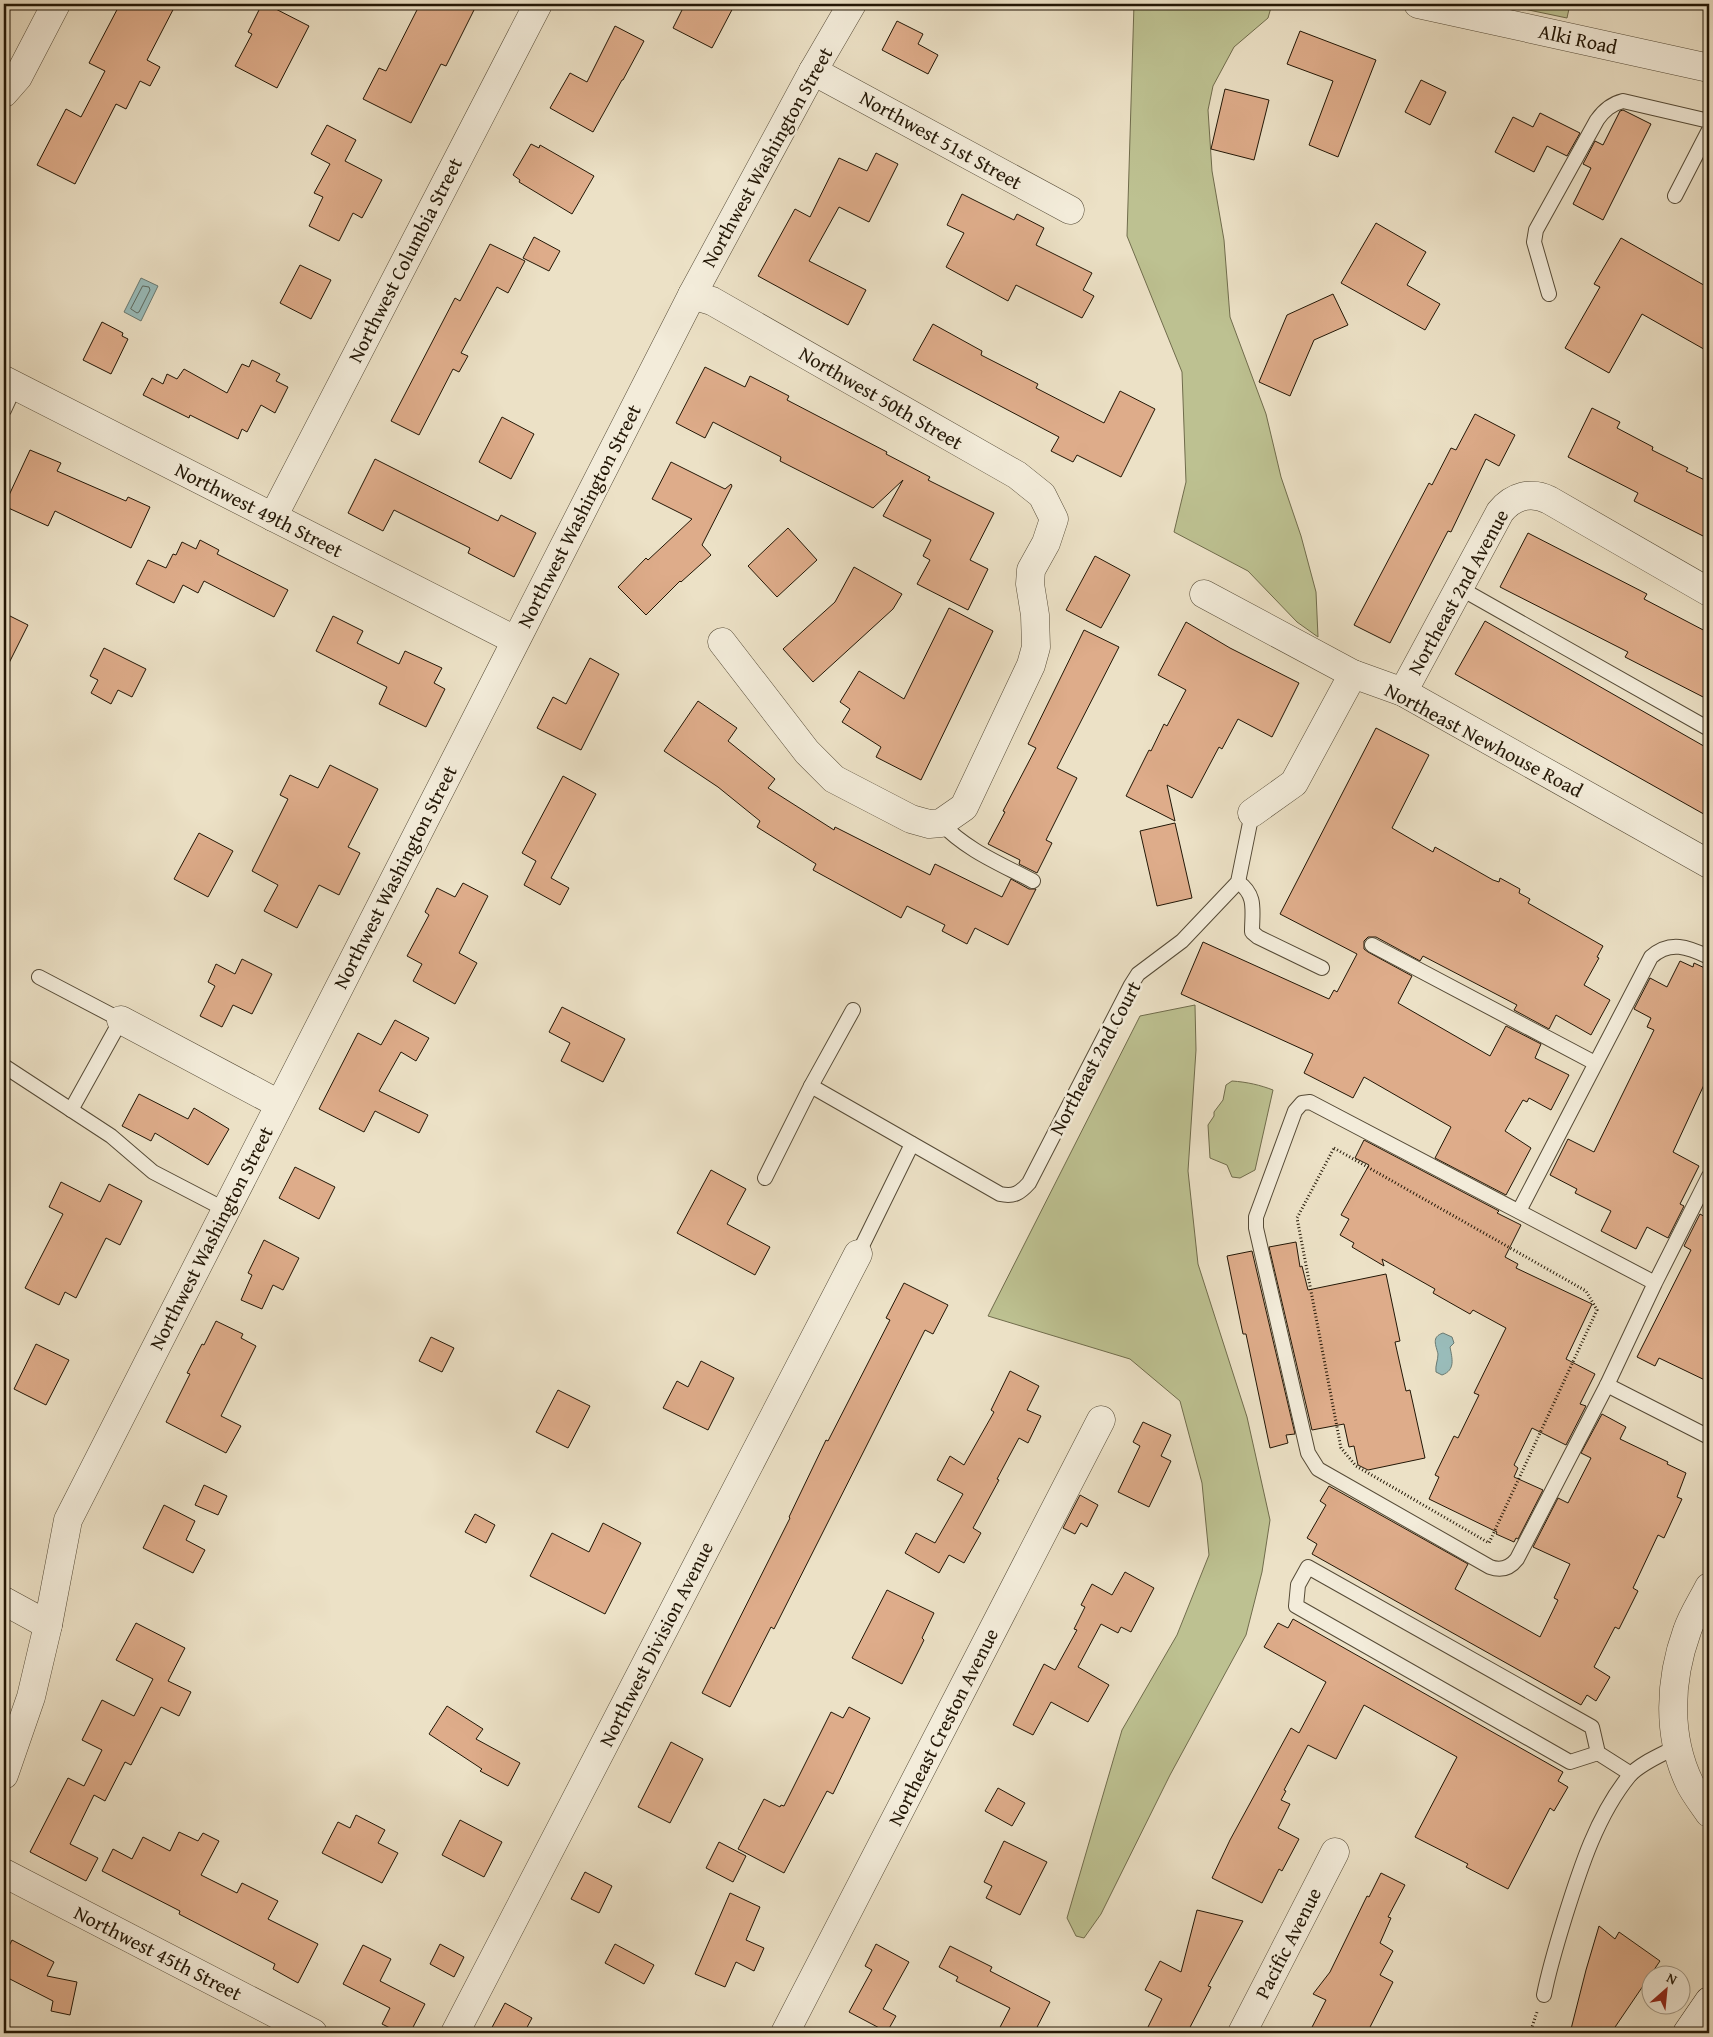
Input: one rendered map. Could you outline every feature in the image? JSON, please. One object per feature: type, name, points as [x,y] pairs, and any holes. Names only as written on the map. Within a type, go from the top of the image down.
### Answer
[{"type":"street","points":[[4,93],[18,77],[56,4]]},
{"type":"street","name":"Northwest Columbia Street","points":[[272,517],[538,4]]},
{"type":"street","name":"Northwest Washington Street","points":[[4,1775],[30,1697],[48,1625],[68,1520],[692,295],[813,71],[852,4]]},
{"type":"street","name":"Alki Road","points":[[1418,4],[1709,68]]},
{"type":"street","name":"Northwest 51st Street","points":[[813,71],[1070,210]]},
{"type":"street","name":"Northwest 50th Street","points":[[692,295],[712,301],[1017,476],[1042,495],[1054,519],[1046,543],[1031,570],[1030,584],[1035,615],[1036,647],[1031,665],[964,808],[941,823]]},
{"type":"street","name":"Northwest 49th Street","points":[[9,383],[515,640]]},
{"type":"street","name":"Northeast 2nd Avenue","points":[[1403,692],[1500,512],[1508,503],[1518,497],[1534,495],[1549,500],[1709,592]]},
{"type":"street","name":"Northeast Newhouse Road","points":[[1204,594],[1353,674],[1403,692],[1709,864]]},
{"type":"street","points":[[722,642],[807,752],[834,779],[911,819],[929,824],[941,823]]},
{"type":"street","points":[[1252,814],[1294,783],[1353,674]]},
{"type":"street","points":[[121,1020],[279,1104]]},
{"type":"street","name":"Northwest Division Avenue","points":[[455,2033],[858,1254]]},
{"type":"street","name":"Northeast Creston Avenue","points":[[784,2033],[1101,1420]]},
{"type":"street","points":[[1709,1587],[1687,1631],[1675,1677],[1673,1714],[1676,1747],[1690,1785],[1709,1813]]},
{"type":"street","points":[[4,1601],[48,1625]]},
{"type":"street","name":"Pacific Avenue","points":[[1242,2033],[1335,1852]]},
{"type":"street","name":"Northwest 45th Street","points":[[4,1873],[313,2033]]},
{"type":"street","points":[[1687,2033],[1709,2001]]},
{"type":"lane","points":[[1549,294],[1534,242],[1536,230],[1596,120],[1605,109],[1615,103],[1624,101],[1709,121]]},
{"type":"lane","points":[[1675,196],[1709,130]]},
{"type":"lane","points":[[4,410],[9,383]]},
{"type":"lane","points":[[1458,587],[1709,728]]},
{"type":"lane","points":[[1252,814],[1238,882],[1248,888],[1253,902],[1252,932],[1258,937],[1322,968]]},
{"type":"lane","points":[[941,823],[955,838],[1033,881]]},
{"type":"lane","name":"Northeast 2nd Court","points":[[912,1144],[1000,1194],[1010,1196],[1020,1193],[1029,1183],[1041,1161],[1138,974],[1182,941],[1238,882]]},
{"type":"lane","points":[[1372,945],[1595,1063]]},
{"type":"lane","points":[[1519,1211],[1650,956],[1667,947],[1680,946],[1709,957]]},
{"type":"lane","points":[[39,977],[121,1020],[71,1110]]},
{"type":"lane","points":[[765,1178],[811,1086],[853,1010]]},
{"type":"lane","points":[[4,1066],[111,1136],[153,1172],[226,1210]]},
{"type":"lane","points":[[811,1086],[912,1144],[858,1254]]},
{"type":"lane","points":[[1655,1283],[1316,1104],[1302,1103],[1296,1108],[1256,1217],[1255,1224],[1310,1458],[1318,1469],[1482,1562],[1494,1568],[1505,1568],[1514,1564],[1517,1559],[1607,1384],[1709,1176]]},
{"type":"lane","points":[[1607,1384],[1709,1437]]},
{"type":"lane","points":[[1598,1753],[1570,1762],[1296,1606],[1298,1586],[1308,1567],[1592,1727],[1598,1753],[1631,1774]]},
{"type":"lane","points":[[1544,1995],[1548,1972],[1576,1880],[1609,1808],[1631,1774],[1676,1747]]},
{"type":"path","points":[[1334,1148],[1586,1291],[1597,1310],[1489,1543],[1356,1466],[1341,1448],[1297,1218],[1334,1148]]},
{"type":"green space","points":[[1134,4],[1272,4],[1268,18],[1234,47],[1213,86],[1208,110],[1212,171],[1224,240],[1230,317],[1266,414],[1281,477],[1301,536],[1316,592],[1318,637],[1297,622],[1248,571],[1174,532],[1186,482],[1182,372],[1127,236]]},
{"type":"green space","points":[[1500,4],[1570,4],[1567,18]]},
{"type":"green space","points":[[1195,1005],[1196,1050],[1188,1171],[1198,1264],[1247,1417],[1270,1520],[1262,1572],[1246,1635],[1170,1775],[1101,1914],[1084,1938],[1076,1936],[1067,1918],[1122,1730],[1177,1635],[1209,1555],[1202,1483],[1180,1401],[1130,1359],[988,1316],[1140,1016]]},
{"type":"green space","points":[[1232,1081],[1253,1084],[1273,1090],[1255,1170],[1240,1178],[1232,1177],[1227,1165],[1210,1158],[1208,1125],[1214,1116],[1214,1112],[1223,1100],[1226,1085]]},
{"type":"water","points":[[141,278],[158,286],[141,321],[124,312]]},
{"type":"water","points":[[1443,1333],[1452,1337],[1454,1343],[1450,1347],[1451,1367],[1442,1375],[1436,1372],[1438,1354],[1435,1342],[1437,1337]]},
{"type":"building","points":[[120,4],[176,4],[147,60],[160,67],[150,86],[140,81],[126,109],[116,104],[75,184],[37,165],[66,109],[81,117],[105,71],[89,63]]},
{"type":"building","points":[[262,4],[266,4],[309,26],[277,88],[235,66],[252,34],[248,32]]},
{"type":"building","points":[[420,4],[477,4],[446,66],[441,64],[411,123],[363,99],[379,68],[386,71]]},
{"type":"building","points":[[685,4],[735,4],[712,48],[673,28]]},
{"type":"building","points":[[897,21],[923,34],[918,44],[938,55],[928,74],[882,50]]},
{"type":"building","points":[[615,26],[644,41],[593,132],[550,108],[570,73],[587,82]]},
{"type":"building","points":[[1300,31],[1376,60],[1338,157],[1309,145],[1333,81],[1287,64]]},
{"type":"building","points":[[1421,80],[1446,92],[1430,125],[1405,112]]},
{"type":"building","points":[[1225,89],[1269,100],[1254,160],[1211,149]]},
{"type":"building","points":[[1623,110],[1651,124],[1603,220],[1573,204],[1591,168],[1583,164],[1595,141],[1603,145],[1620,111]]},
{"type":"building","points":[[1540,113],[1580,133],[1567,156],[1547,146],[1534,172],[1495,152],[1513,117],[1533,127]]},
{"type":"building","points":[[327,125],[356,140],[345,161],[382,180],[362,218],[353,213],[339,241],[309,226],[323,197],[314,193],[330,164],[311,154]]},
{"type":"building","points":[[531,144],[539,148],[540,145],[594,176],[572,214],[519,182],[520,180],[513,175]]},
{"type":"building","points":[[876,153],[898,164],[869,222],[839,207],[809,261],[866,290],[848,325],[758,276],[795,209],[810,217],[839,158],[867,171]]},
{"type":"building","points":[[962,194],[1014,220],[1017,214],[1044,228],[1036,245],[1092,273],[1083,290],[1094,296],[1082,318],[1016,285],[1008,301],[946,267],[964,233],[947,225]]},
{"type":"building","points":[[1376,223],[1426,252],[1407,285],[1440,304],[1425,330],[1341,283]]},
{"type":"building","points":[[534,237],[560,251],[549,271],[523,258]]},
{"type":"building","points":[[1621,238],[1709,288],[1709,352],[1642,314],[1609,373],[1565,348],[1600,287],[1594,284]]},
{"type":"building","points":[[490,244],[525,261],[508,293],[497,287],[461,353],[468,356],[459,372],[453,369],[419,435],[391,421],[455,298],[460,301]]},
{"type":"building","points":[[300,265],[331,280],[311,319],[280,303]]},
{"type":"building","points":[[1333,294],[1348,325],[1314,340],[1290,396],[1259,382],[1287,315]]},
{"type":"building","points":[[102,322],[123,333],[122,336],[128,339],[111,374],[83,360]]},
{"type":"building","points":[[933,324],[982,351],[981,355],[1038,384],[1036,388],[1104,423],[1120,391],[1155,409],[1121,477],[1077,455],[1073,462],[1051,451],[1059,437],[913,360]]},
{"type":"building","points":[[252,360],[280,374],[276,381],[288,387],[275,413],[261,405],[247,432],[242,429],[238,439],[190,415],[189,418],[143,395],[152,378],[163,384],[167,374],[177,379],[184,369],[227,393],[242,364],[249,367]]},
{"type":"building","points":[[705,367],[745,387],[750,376],[789,396],[787,400],[887,452],[886,454],[930,477],[928,480],[994,513],[970,560],[988,569],[968,610],[917,584],[930,560],[923,556],[931,540],[883,516],[903,480],[873,508],[780,461],[781,457],[713,422],[705,438],[676,423]]},
{"type":"building","points":[[1592,408],[1620,422],[1617,428],[1653,447],[1652,450],[1688,468],[1686,471],[1709,482],[1709,539],[1634,501],[1638,493],[1568,457]]},
{"type":"building","points":[[1475,414],[1515,435],[1499,466],[1486,459],[1451,532],[1448,531],[1390,643],[1354,625],[1429,483],[1432,485],[1451,448],[1456,450]]},
{"type":"building","points":[[502,417],[534,434],[511,479],[479,462]]},
{"type":"building","points":[[30,450],[61,463],[57,471],[126,501],[128,497],[150,507],[131,548],[55,511],[48,526],[4,506]]},
{"type":"building","points":[[375,459],[498,521],[501,515],[536,533],[514,577],[468,553],[470,548],[394,510],[383,531],[348,513]]},
{"type":"building","points":[[671,462],[725,489],[731,484],[732,486],[702,545],[711,555],[680,581],[646,615],[618,587],[646,558],[648,560],[692,519],[652,499]]},
{"type":"building","points":[[788,528],[817,560],[777,597],[748,566]]},
{"type":"building","points":[[1528,533],[1647,594],[1644,599],[1709,633],[1709,700],[1625,657],[1628,652],[1500,587]]},
{"type":"building","points":[[200,540],[219,550],[217,554],[288,590],[274,617],[204,581],[198,593],[183,585],[174,603],[136,584],[148,560],[166,568],[173,554],[176,555],[182,542],[196,549]]},
{"type":"building","points":[[1095,556],[1130,575],[1101,628],[1066,610]]},
{"type":"building","points":[[854,567],[902,594],[893,609],[813,682],[783,649],[835,602]]},
{"type":"building","points":[[949,608],[993,631],[921,780],[876,757],[881,747],[842,722],[850,709],[840,702],[859,671],[904,699]]},
{"type":"building","points":[[4,613],[28,625],[4,673]]},
{"type":"building","points":[[333,616],[363,631],[357,643],[399,664],[405,651],[442,668],[434,683],[445,689],[426,727],[379,704],[387,687],[316,651]]},
{"type":"building","points":[[1485,621],[1709,749],[1709,817],[1455,674]]},
{"type":"building","points":[[1186,622],[1230,648],[1299,683],[1272,737],[1238,719],[1222,749],[1219,747],[1192,798],[1167,785],[1175,821],[1126,796],[1149,750],[1151,751],[1164,724],[1167,726],[1186,690],[1158,675]]},
{"type":"building","points":[[1084,630],[1119,647],[1057,768],[1077,778],[1046,840],[1052,843],[1037,873],[1019,864],[1020,860],[988,844],[1036,748],[1028,744]]},
{"type":"building","points":[[104,648],[146,669],[132,697],[118,690],[111,704],[91,693],[98,680],[90,676]]},
{"type":"building","points":[[590,658],[619,674],[581,750],[537,728],[553,697],[566,704]]},
{"type":"building","points":[[698,701],[737,728],[728,741],[775,779],[768,788],[834,830],[835,827],[930,875],[935,864],[1002,897],[1011,879],[1029,889],[1036,889],[1008,945],[975,928],[967,944],[942,931],[945,925],[907,906],[901,918],[813,870],[816,864],[757,827],[760,821],[718,787],[664,751]]},
{"type":"building","points":[[1376,728],[1429,755],[1392,828],[1433,852],[1435,847],[1493,880],[1499,882],[1500,878],[1520,889],[1519,893],[1530,899],[1528,903],[1603,946],[1597,957],[1599,958],[1584,985],[1610,1000],[1591,1035],[1556,1015],[1549,1029],[1514,1010],[1517,1005],[1423,956],[1420,961],[1376,937],[1368,937],[1364,941],[1364,949],[1368,952],[1412,976],[1398,1003],[1490,1056],[1506,1026],[1541,1044],[1535,1058],[1569,1075],[1551,1110],[1529,1098],[1527,1102],[1523,1100],[1505,1131],[1531,1148],[1506,1195],[1435,1158],[1451,1127],[1364,1077],[1353,1098],[1304,1073],[1313,1054],[1181,994],[1203,942],[1329,999],[1334,990],[1337,992],[1357,954],[1280,914]]},
{"type":"building","points":[[330,765],[378,789],[348,847],[360,853],[339,895],[319,885],[297,928],[264,911],[278,885],[252,871],[288,799],[280,795],[290,775],[318,788]]},
{"type":"building","points":[[563,776],[596,794],[551,878],[569,888],[560,905],[524,885],[536,861],[522,853]]},
{"type":"building","points":[[1175,823],[1192,898],[1157,906],[1140,831]]},
{"type":"building","points":[[199,833],[233,851],[208,897],[174,879]]},
{"type":"building","points":[[463,883],[488,896],[459,953],[477,963],[455,1004],[413,981],[422,964],[407,956],[429,915],[425,912],[437,888],[455,897]]},
{"type":"building","points":[[242,959],[272,974],[252,1014],[233,1005],[222,1027],[200,1016],[215,986],[208,982],[216,964],[235,974]]},
{"type":"building","points":[[1680,961],[1693,967],[1694,963],[1709,970],[1709,1074],[1673,1152],[1699,1166],[1680,1204],[1684,1206],[1668,1238],[1647,1227],[1636,1249],[1601,1231],[1611,1211],[1575,1193],[1577,1189],[1550,1175],[1568,1139],[1594,1152],[1654,1030],[1647,1027],[1651,1018],[1634,1009],[1650,978],[1667,987]]},
{"type":"building","points":[[562,1007],[625,1039],[603,1082],[561,1061],[570,1043],[549,1032]]},
{"type":"building","points":[[395,1020],[429,1038],[416,1061],[401,1052],[379,1091],[428,1115],[419,1133],[375,1111],[364,1132],[319,1109],[358,1033],[381,1045]]},
{"type":"building","points":[[139,1094],[188,1119],[194,1108],[229,1129],[208,1165],[155,1133],[151,1141],[122,1126]]},
{"type":"building","points":[[1364,1140],[1499,1211],[1497,1213],[1521,1225],[1505,1257],[1518,1264],[1516,1268],[1592,1304],[1566,1359],[1595,1374],[1580,1404],[1586,1406],[1566,1445],[1532,1428],[1514,1465],[1518,1468],[1514,1477],[1543,1490],[1518,1539],[1516,1538],[1514,1542],[1429,1499],[1439,1477],[1435,1475],[1454,1436],[1458,1438],[1479,1395],[1474,1393],[1506,1328],[1473,1310],[1470,1314],[1433,1293],[1435,1289],[1382,1259],[1384,1266],[1352,1247],[1354,1243],[1340,1235],[1349,1219],[1341,1215],[1369,1165],[1355,1158]]},
{"type":"building","points":[[295,1167],[335,1187],[319,1219],[279,1198]]},
{"type":"building","points":[[711,1170],[746,1189],[727,1224],[770,1247],[755,1275],[677,1233]]},
{"type":"building","points":[[61,1182],[100,1202],[109,1184],[142,1201],[120,1245],[106,1238],[76,1298],[65,1292],[59,1305],[25,1288],[63,1214],[49,1207]]},
{"type":"building","points":[[1700,1214],[1707,1218],[1709,1214],[1709,1382],[1659,1358],[1655,1366],[1637,1357],[1691,1250],[1684,1246]]},
{"type":"building","points":[[264,1240],[299,1258],[283,1290],[273,1285],[262,1309],[241,1300],[252,1275],[248,1273]]},
{"type":"building","points":[[1296,1242],[1300,1267],[1302,1266],[1308,1290],[1386,1274],[1400,1341],[1395,1342],[1406,1391],[1410,1390],[1425,1458],[1368,1470],[1358,1465],[1354,1446],[1349,1447],[1344,1424],[1312,1430],[1269,1247]]},
{"type":"building","points":[[1252,1251],[1295,1434],[1286,1435],[1288,1443],[1270,1448],[1227,1256]]},
{"type":"building","points":[[904,1283],[948,1305],[933,1334],[925,1330],[774,1629],[771,1627],[730,1707],[702,1693],[790,1518],[826,1440],[828,1441],[890,1320],[886,1318]]},
{"type":"building","points":[[216,1321],[243,1334],[241,1338],[256,1346],[221,1416],[241,1426],[226,1453],[166,1422],[190,1374],[187,1373]]},
{"type":"building","points":[[431,1337],[454,1348],[442,1372],[419,1361]]},
{"type":"building","points":[[36,1344],[69,1360],[46,1405],[14,1389]]},
{"type":"building","points":[[701,1361],[734,1378],[708,1430],[663,1408],[677,1381],[688,1387]]},
{"type":"building","points":[[1010,1371],[1039,1386],[1027,1410],[1041,1416],[1028,1443],[1019,1438],[997,1479],[999,1480],[973,1528],[981,1533],[964,1563],[949,1555],[939,1573],[905,1553],[916,1533],[935,1543],[963,1494],[937,1480],[950,1456],[964,1465],[994,1412],[991,1410]]},
{"type":"building","points":[[558,1390],[590,1406],[568,1448],[536,1432]]},
{"type":"building","points":[[1602,1414],[1626,1427],[1620,1439],[1668,1462],[1667,1464],[1686,1473],[1677,1497],[1682,1499],[1664,1538],[1658,1535],[1633,1588],[1638,1591],[1619,1629],[1615,1627],[1594,1667],[1610,1677],[1596,1701],[1587,1695],[1581,1705],[1312,1554],[1317,1544],[1307,1538],[1326,1505],[1320,1501],[1329,1486],[1468,1564],[1455,1589],[1540,1637],[1558,1600],[1554,1598],[1570,1564],[1533,1547],[1558,1498],[1568,1503],[1591,1458],[1581,1453]]},
{"type":"building","points":[[1143,1422],[1171,1435],[1161,1456],[1171,1461],[1149,1507],[1118,1492],[1140,1446],[1133,1442]]},
{"type":"building","points":[[204,1485],[227,1496],[218,1515],[195,1505]]},
{"type":"building","points":[[1080,1495],[1098,1505],[1087,1527],[1081,1523],[1075,1534],[1063,1528]]},
{"type":"building","points":[[164,1505],[195,1521],[186,1540],[205,1550],[193,1573],[143,1548]]},
{"type":"building","points":[[475,1514],[495,1525],[486,1543],[465,1532]]},
{"type":"building","points":[[603,1523],[641,1543],[605,1614],[530,1576],[552,1533],[589,1552]]},
{"type":"building","points":[[1125,1572],[1154,1588],[1131,1632],[1121,1627],[1118,1633],[1101,1624],[1078,1667],[1109,1685],[1088,1722],[1051,1702],[1033,1735],[1013,1725],[1044,1664],[1055,1670],[1077,1630],[1074,1629],[1085,1607],[1081,1605],[1092,1584],[1112,1595]]},
{"type":"building","points":[[887,1590],[934,1613],[922,1638],[924,1640],[902,1684],[852,1658]]},
{"type":"building","points":[[1293,1619],[1563,1772],[1558,1781],[1568,1787],[1554,1811],[1550,1808],[1508,1889],[1466,1867],[1468,1864],[1415,1837],[1457,1757],[1364,1705],[1336,1759],[1308,1745],[1284,1790],[1286,1791],[1281,1800],[1290,1804],[1278,1828],[1299,1839],[1282,1871],[1279,1869],[1262,1903],[1212,1878],[1230,1840],[1291,1728],[1299,1733],[1326,1682],[1264,1647],[1278,1623],[1288,1628]]},
{"type":"building","points":[[136,1623],[185,1648],[168,1681],[191,1692],[179,1716],[161,1707],[131,1765],[125,1762],[105,1801],[94,1795],[70,1844],[98,1858],[86,1881],[30,1852],[68,1778],[84,1786],[102,1750],[82,1740],[102,1700],[134,1716],[153,1679],[116,1660]]},
{"type":"building","points":[[447,1706],[483,1729],[476,1739],[520,1763],[508,1786],[480,1771],[482,1769],[429,1734]]},
{"type":"building","points":[[849,1707],[870,1718],[833,1794],[827,1791],[784,1873],[738,1849],[764,1799],[780,1807],[781,1805],[784,1806],[831,1712],[843,1718]]},
{"type":"building","points":[[671,1742],[703,1759],[670,1823],[638,1807]]},
{"type":"building","points":[[998,1788],[1025,1803],[1012,1826],[985,1811]]},
{"type":"building","points":[[356,1815],[385,1830],[378,1843],[398,1853],[382,1883],[322,1853],[338,1822],[350,1828]]},
{"type":"building","points":[[460,1820],[502,1842],[484,1877],[442,1855]]},
{"type":"building","points":[[179,1832],[198,1841],[203,1833],[219,1841],[201,1875],[237,1893],[242,1883],[278,1901],[268,1919],[318,1944],[298,1983],[273,1969],[275,1964],[179,1914],[180,1911],[102,1871],[113,1849],[132,1859],[143,1837],[170,1851]]},
{"type":"building","points":[[1004,1841],[1047,1862],[1020,1915],[986,1898],[992,1886],[984,1882]]},
{"type":"building","points":[[719,1842],[746,1856],[733,1882],[706,1868]]},
{"type":"building","points":[[585,1872],[612,1886],[599,1913],[571,1899]]},
{"type":"building","points":[[1381,1873],[1405,1885],[1388,1917],[1391,1918],[1380,1943],[1393,1951],[1380,1975],[1393,1982],[1367,2033],[1309,2033],[1326,2000],[1313,1994],[1330,1972],[1367,1896],[1369,1897]]},
{"type":"building","points":[[730,1893],[760,1907],[746,1940],[764,1948],[754,1971],[736,1962],[725,1987],[695,1974]]},
{"type":"building","points":[[1197,1910],[1243,1921],[1208,1986],[1211,1987],[1187,2033],[1145,2033],[1162,1999],[1145,1990],[1160,1961],[1181,1972]]},
{"type":"building","points":[[1599,1926],[1615,1939],[1619,1932],[1660,1961],[1658,1964],[1640,1964],[1640,1990],[1611,2033],[1570,2033]]},
{"type":"building","points":[[12,1940],[54,1962],[47,1976],[77,1982],[70,2015],[51,2011],[53,2001],[4,1976],[4,1956]]},
{"type":"building","points":[[440,1944],[464,1957],[454,1977],[430,1964]]},
{"type":"building","points":[[615,1944],[654,1965],[644,1984],[605,1963]]},
{"type":"building","points":[[876,1944],[909,1962],[883,2009],[896,2016],[887,2032],[849,2012],[872,1970],[865,1966]]},
{"type":"building","points":[[363,1945],[391,1959],[380,1981],[425,2004],[410,2033],[400,2033],[382,2024],[390,2008],[343,1984]]},
{"type":"building","points":[[950,1946],[992,1967],[990,1971],[1050,2002],[1034,2033],[997,2033],[1010,2008],[956,1981],[958,1977],[939,1967]]},
{"type":"building","points":[[505,2003],[532,2018],[524,2033],[489,2033]]}]
